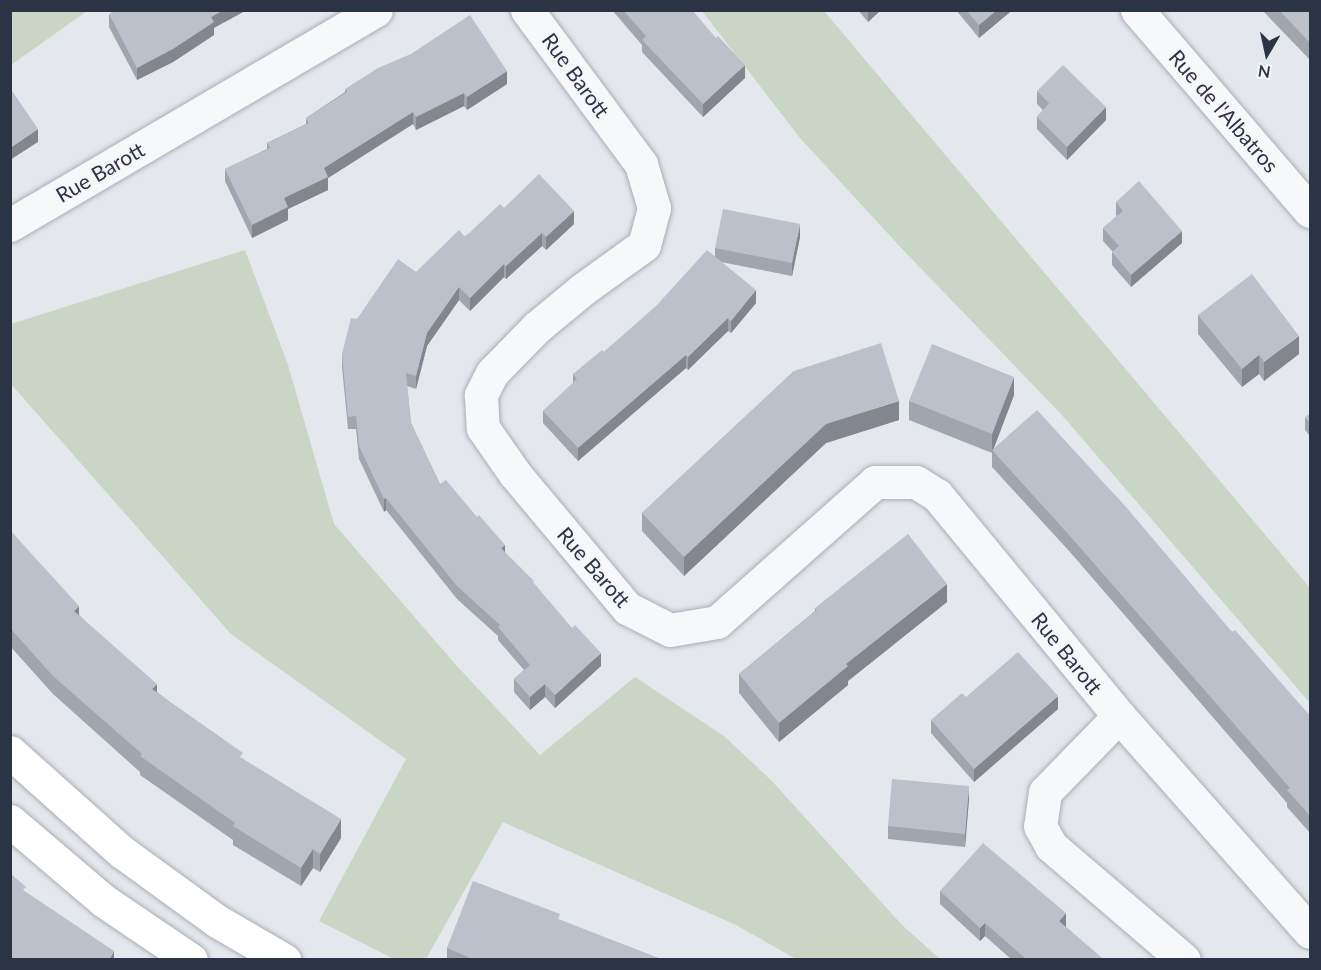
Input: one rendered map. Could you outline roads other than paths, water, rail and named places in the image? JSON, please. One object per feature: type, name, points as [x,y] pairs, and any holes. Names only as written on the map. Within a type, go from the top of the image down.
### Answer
[{"type":"street","name":"Rue Barott","points":[[10,225],[376,10]]},
{"type":"street","name":"Rue Barott","points":[[527,10],[641,164],[654,208],[644,245],[583,289],[508,354],[492,373],[480,395],[483,428],[515,474],[627,608],[670,630],[717,622],[875,482],[916,483],[937,495],[1119,716],[1311,932]]},
{"type":"street","name":"Rue de l'Albatros","points":[[1137,10],[1311,211]]},
{"type":"street","points":[[1119,716],[1045,792],[1040,826],[1052,846],[1184,960]]},
{"type":"street","points":[[10,752],[122,852],[217,921],[284,960]]},
{"type":"street","points":[[10,821],[104,901],[191,960]]}]
